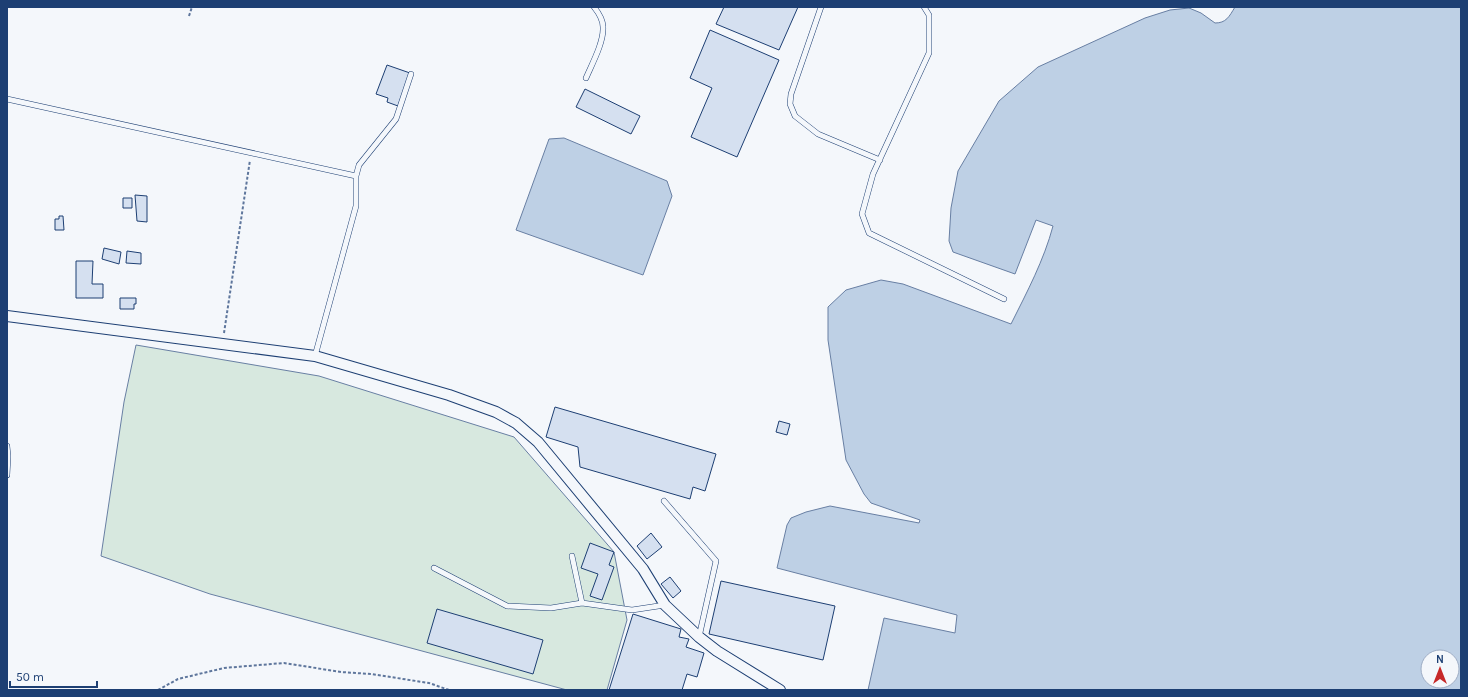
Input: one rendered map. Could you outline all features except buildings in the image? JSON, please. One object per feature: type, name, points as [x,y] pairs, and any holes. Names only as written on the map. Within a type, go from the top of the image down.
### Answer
[{"type":"street","points":[[7,316],[315,356],[449,395],[496,412],[516,423],[538,442],[643,569],[666,606],[699,637],[717,651],[780,690]]},
{"type":"lane","points":[[586,78],[602,34],[603,26],[600,16],[594,7]]},
{"type":"lane","points":[[821,7],[791,94],[791,110],[794,116],[818,134],[880,160]]},
{"type":"lane","points":[[924,7],[929,15],[929,53],[873,174],[862,214],[869,233],[1004,298]]},
{"type":"lane","points":[[315,356],[356,206],[356,176],[359,165],[396,119],[411,74]]},
{"type":"lane","points":[[7,99],[356,176]]},
{"type":"lane","points":[[7,446],[7,475]]},
{"type":"lane","points":[[664,501],[716,561],[699,637]]},
{"type":"lane","points":[[572,556],[582,603]]},
{"type":"lane","points":[[434,568],[507,606],[551,608],[582,603],[632,610],[666,606]]},
{"type":"path","points":[[189,16],[192,7]]},
{"type":"path","points":[[222,344],[251,153]]},
{"type":"path","points":[[158,690],[178,679],[224,668],[284,663],[429,683],[449,690]]},
{"type":"shaded area","points":[[136,345],[319,376],[514,437],[614,552],[627,620],[607,690],[567,690],[210,594],[101,556],[124,402]]},
{"type":"water","points":[[1235,7],[1461,7],[1461,690],[868,690],[884,618],[955,633],[957,615],[777,568],[787,525],[791,518],[806,512],[830,506],[919,523],[920,520],[871,503],[864,494],[846,460],[828,340],[828,307],[846,290],[881,280],[903,284],[1011,324],[1040,264],[1053,226],[1036,220],[1015,274],[953,252],[949,241],[951,208],[958,171],[999,101],[1038,67],[1145,18],[1170,10],[1189,8],[1201,13],[1215,23],[1225,21]]},
{"type":"water","points":[[564,138],[667,181],[672,196],[643,275],[516,230],[549,139]]}]
